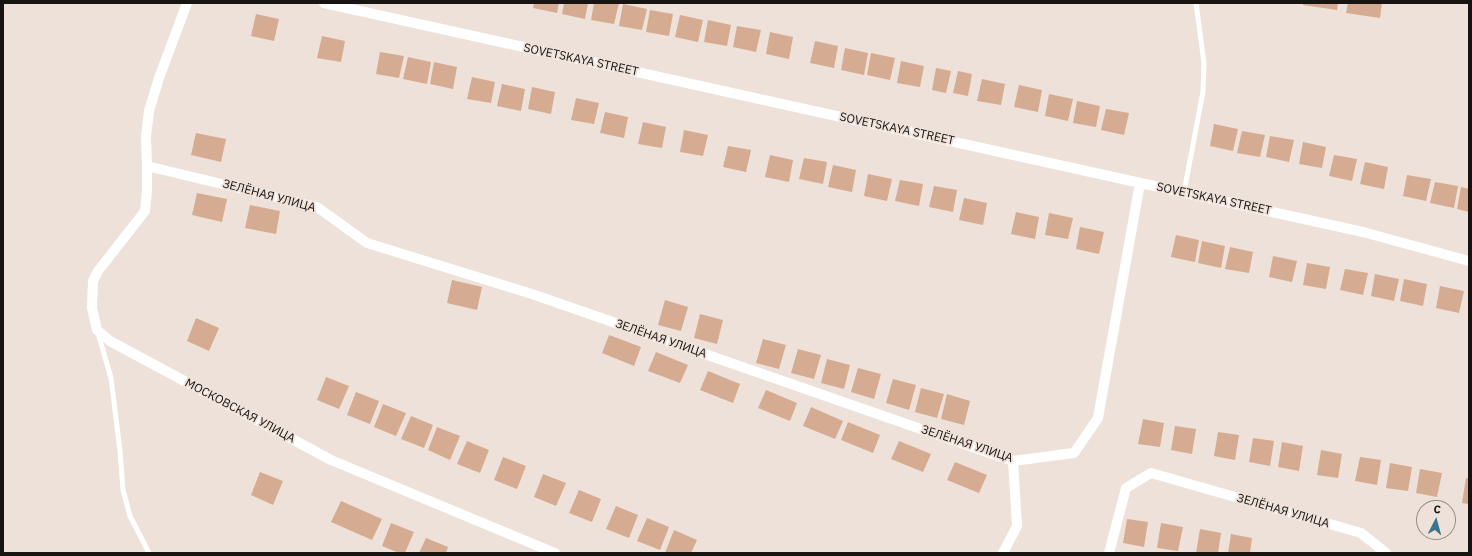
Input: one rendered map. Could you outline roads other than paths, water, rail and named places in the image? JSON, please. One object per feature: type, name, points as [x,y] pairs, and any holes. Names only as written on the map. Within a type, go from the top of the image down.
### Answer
[{"type":"street","points":[[97,330],[92,308],[93,281],[98,272],[145,211],[147,190],[146,136],[149,111],[159,78],[187,3]]},
{"type":"street","name":"SOVETSKAYA STREET","points":[[324,3],[1363,232],[1469,261]]},
{"type":"street","name":"ЗЕЛЁНАЯ УЛИЦА","points":[[147,166],[317,207],[367,243],[532,294],[1013,460],[1074,453],[1098,418],[1140,183]]},
{"type":"street","name":"МОСКОВСКАЯ УЛИЦА","points":[[97,330],[110,340],[331,460],[555,553]]},
{"type":"street","points":[[1003,553],[1017,526],[1013,460]]},
{"type":"street","name":"ЗЕЛЁНАЯ УЛИЦА","points":[[1109,553],[1126,488],[1151,473],[1361,533],[1386,553]]},
{"type":"lane","points":[[1184,192],[1204,92],[1204,63],[1196,3]]},
{"type":"lane","points":[[97,330],[111,378],[123,490],[130,516],[149,553]]}]
